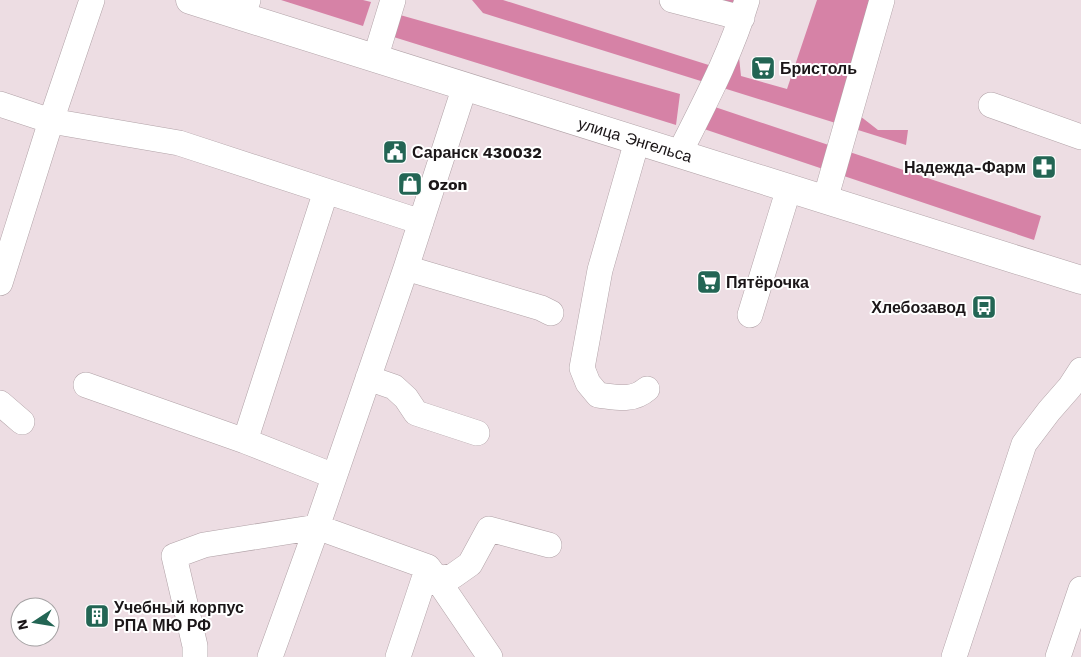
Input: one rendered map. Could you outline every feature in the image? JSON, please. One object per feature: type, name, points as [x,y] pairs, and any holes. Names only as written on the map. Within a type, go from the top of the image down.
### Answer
[{"type":"main road","name":"улица Энгельса","points":[[190,0],[245,8],[375,59],[1081,280]]},
{"type":"lane","points":[[0,283],[51,121],[92,0]]},
{"type":"lane","points":[[375,59],[394,0]]},
{"type":"lane","points":[[672,0],[744,9],[709,94],[679,154]]},
{"type":"lane","points":[[825,200],[882,0]]},
{"type":"lane","points":[[270,657],[406,268],[465,86]]},
{"type":"lane","points":[[0,104],[51,121],[179,143],[421,222]]},
{"type":"lane","points":[[991,105],[1081,137]]},
{"type":"lane","points":[[637,141],[600,270],[582,368],[588,383],[598,395],[624,399],[641,395],[647,388]]},
{"type":"lane","points":[[750,315],[789,188]]},
{"type":"lane","points":[[245,441],[326,191]]},
{"type":"lane","points":[[406,268],[541,308],[551,313]]},
{"type":"lane","points":[[954,657],[1024,444],[1070,387],[1081,370]]},
{"type":"lane","points":[[368,378],[394,387],[406,398],[416,413],[477,433]]},
{"type":"lane","points":[[86,385],[245,441],[334,476]]},
{"type":"lane","points":[[0,403],[22,422]]},
{"type":"lane","points":[[195,657],[195,646],[174,556],[204,545],[317,527],[432,573],[453,576],[470,564],[489,529],[549,544]]},
{"type":"lane","points":[[398,657],[432,573]]},
{"type":"lane","points":[[432,573],[490,657]]},
{"type":"lane","points":[[1062,656],[1081,589]]},
{"type":"shaded area","points":[[281,0],[363,0],[371,2],[363,26]]},
{"type":"shaded area","points":[[472,0],[503,0],[715,67],[730,27],[687,0],[757,0],[739,57],[741,76],[787,89],[817,0],[884,0],[851,109],[878,130],[908,130],[906,145],[483,13]]},
{"type":"shaded area","points":[[393,13],[680,94],[676,125],[384,34]]},
{"type":"shaded area","points":[[709,105],[1041,216],[1034,240],[701,128]]},
{"type":"place","name":"Бристоль","points":[[763,68]]},
{"type":"place","name":"Саранск 430032","points":[[395,152]]},
{"type":"place","name":"Надежда-Фарм","points":[[1044,167]]},
{"type":"place","name":"Ozon","points":[[410,184]]},
{"type":"place","name":"Пятёрочка","points":[[709,282]]},
{"type":"place","name":"Хлебозавод","points":[[984,307]]},
{"type":"place","name":"Учебный корпус РПА МЮ РФ","points":[[97,616]]}]
